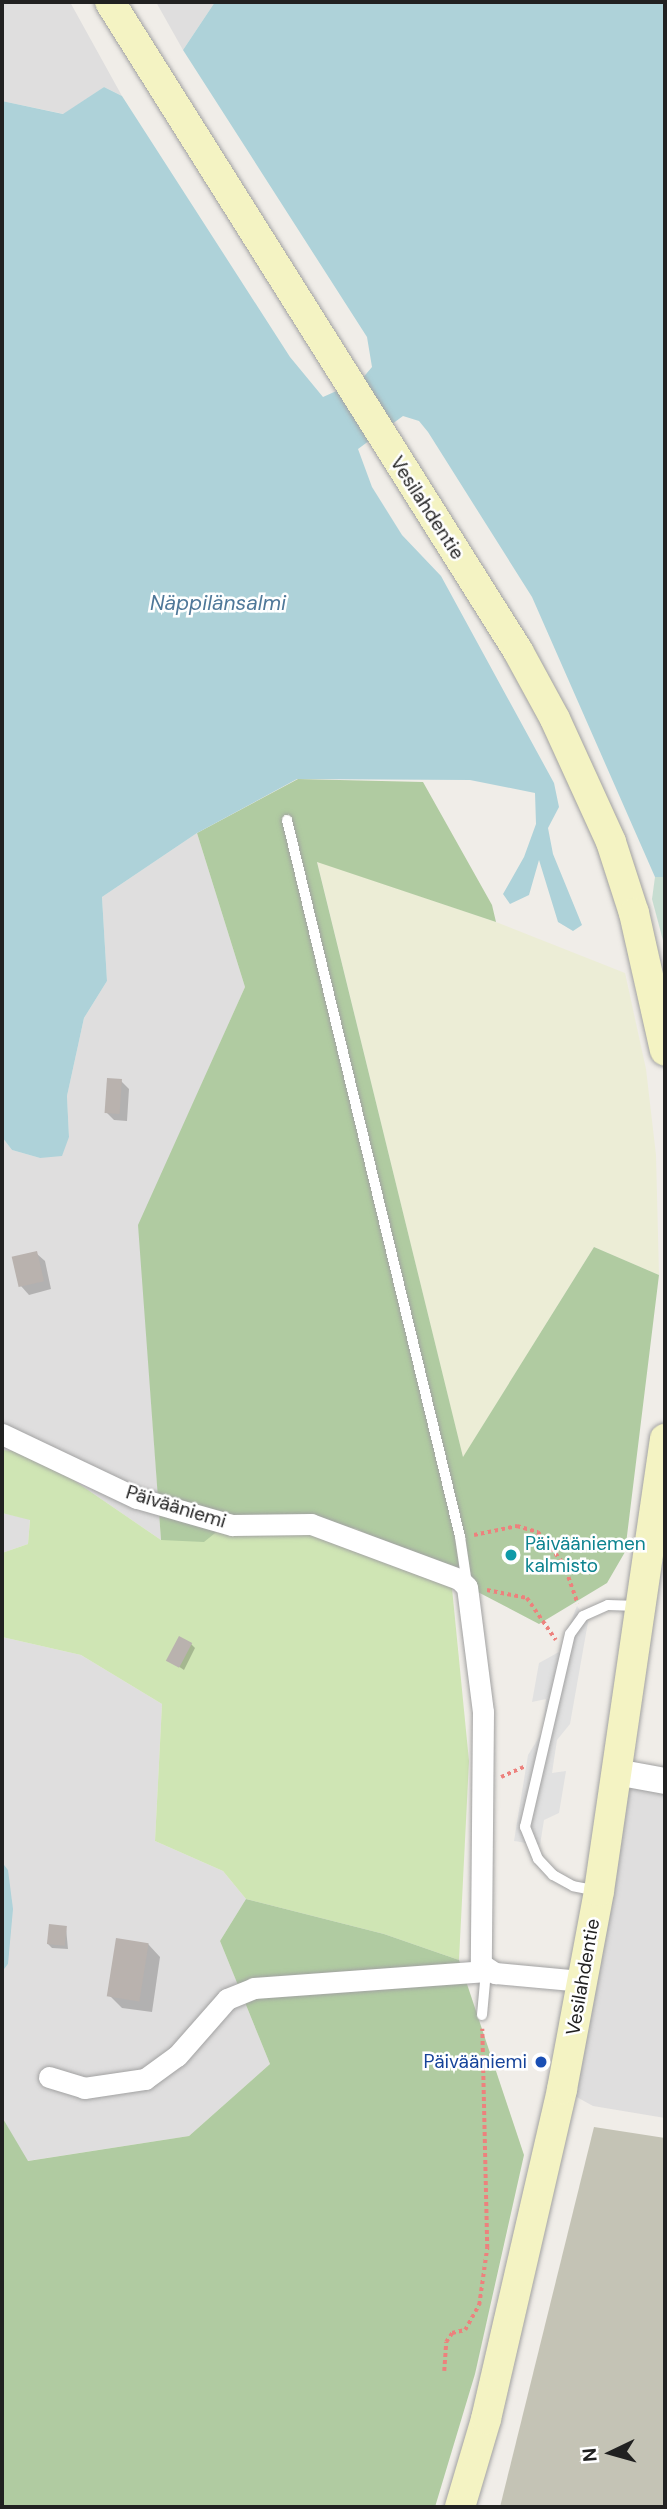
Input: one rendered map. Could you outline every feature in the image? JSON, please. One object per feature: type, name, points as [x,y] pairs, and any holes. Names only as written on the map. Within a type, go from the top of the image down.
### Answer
[{"type":"main road","name":"Vesilahdentie","points":[[110,2],[342,376],[518,651],[555,719],[611,842],[634,913],[665,1051]]},
{"type":"main road","name":"Vesilahdentie","points":[[460,2507],[554,2126],[599,1891],[665,1439]]},
{"type":"street","name":"Päivääniemi","points":[[2,1434],[159,1505],[232,1525],[311,1524],[459,1579],[467,1587]]},
{"type":"street","points":[[467,1587],[482,1712],[481,1964],[486,1971]]},
{"type":"street","points":[[616,1772],[665,1781]]},
{"type":"street","points":[[49,2077],[84,2088],[145,2079],[177,2056],[227,1999],[254,1988],[486,1971],[581,1981]]},
{"type":"lane","points":[[287,820],[460,1537],[467,1587]]},
{"type":"lane","points":[[599,1891],[573,1886],[538,1859],[525,1827],[567,1648],[583,1616],[608,1605],[641,1606]]},
{"type":"lane","points":[[482,2015],[486,1971]]},
{"type":"path","points":[[460,1537],[517,1526],[538,1532],[564,1564],[583,1616]]},
{"type":"path","points":[[467,1587],[527,1598],[543,1615],[548,1634],[567,1648]]},
{"type":"path","points":[[483,1785],[529,1765],[540,1767]]},
{"type":"path","points":[[443,2371],[446,2342],[452,2333],[465,2330],[479,2305],[488,2248],[482,2015]]},
{"type":"shaded area","points":[[2,2],[70,2],[122,96],[104,87],[64,114],[2,101]]},
{"type":"shaded area","points":[[156,2],[215,2],[183,50]]},
{"type":"shaded area","points":[[197,833],[245,987],[139,1225],[161,1540],[34,1453],[2,1450],[2,1137],[12,1150],[40,1158],[69,1137],[67,1096],[84,1018],[107,981],[102,897]]},
{"type":"shaded area","points":[[2,1513],[30,1519],[28,1544],[2,1553]]},
{"type":"shaded area","points":[[577,1606],[588,1622],[570,1724],[557,1740],[552,1773],[566,1771],[559,1813],[544,1820],[540,1845],[514,1841],[528,1755],[543,1731],[546,1699],[532,1702],[539,1663],[559,1652]]},
{"type":"shaded area","points":[[2,1637],[81,1655],[162,1704],[155,1841],[223,1871],[246,1899],[220,1941],[270,2064],[189,2136],[27,2161],[2,2117],[2,1972],[8,1964],[8,1870],[2,1862]]},
{"type":"shaded area","points":[[616,1772],[665,1783],[665,2118],[593,2106],[562,2089]]},
{"type":"shaded area","points":[[594,2127],[665,2138],[665,2507],[500,2507]]},
{"type":"green space","points":[[298,779],[423,782],[492,905],[496,922],[317,862],[463,1457],[594,1247],[659,1275],[625,1552],[607,1583],[539,1624],[357,1529],[314,1519],[235,1517],[204,1542],[161,1540],[138,1225],[245,987],[197,833]]},
{"type":"green space","points":[[317,861],[496,922],[625,973],[646,1069],[656,1155],[659,1275],[594,1247],[463,1458]]},
{"type":"green space","points":[[655,877],[665,877],[665,948],[652,899]]},
{"type":"green space","points":[[2,1450],[34,1453],[161,1540],[235,1517],[314,1519],[357,1529],[451,1578],[469,1761],[459,1960],[384,1934],[246,1899],[223,1871],[155,1841],[162,1704],[81,1655],[2,1637],[2,1553],[28,1544],[30,1520],[2,1513]]},
{"type":"green space","points":[[246,1899],[384,1934],[459,1960],[524,2155],[475,2374],[435,2507],[2,2507],[2,2117],[28,2161],[189,2136],[270,2064],[220,1941]]},
{"type":"water","name":"Näppilänsalmi","points":[[215,2],[665,2],[665,877],[655,877],[532,597],[428,432],[419,421],[403,416],[358,449],[372,487],[402,535],[441,576],[554,783],[559,807],[548,828],[553,854],[582,925],[573,931],[558,922],[539,860],[529,895],[510,904],[503,894],[524,857],[536,824],[535,793],[470,780],[297,779],[197,833],[102,897],[107,981],[84,1018],[67,1096],[69,1137],[62,1156],[40,1158],[12,1150],[2,1137],[2,101],[63,114],[104,87],[122,96],[290,357],[323,397],[361,380],[372,367],[367,337],[183,50]]},
{"type":"water","points":[[2,1862],[8,1870],[13,1909],[8,1964],[2,1972]]},
{"type":"building","points":[[107,1078],[122,1079],[120,1114],[105,1113]]},
{"type":"building","points":[[37,1251],[44,1281],[19,1287],[12,1257]]},
{"type":"building","points":[[179,1636],[192,1643],[179,1668],[166,1661]]},
{"type":"building","points":[[49,1924],[67,1926],[65,1946],[47,1944]]},
{"type":"building","points":[[116,1938],[149,1943],[139,2001],[107,1996]]},
{"type":"place","name":"Päivääniemen kalmisto","points":[[511,1555]]},
{"type":"place","name":"Päivääniemi","points":[[541,2062]]}]
